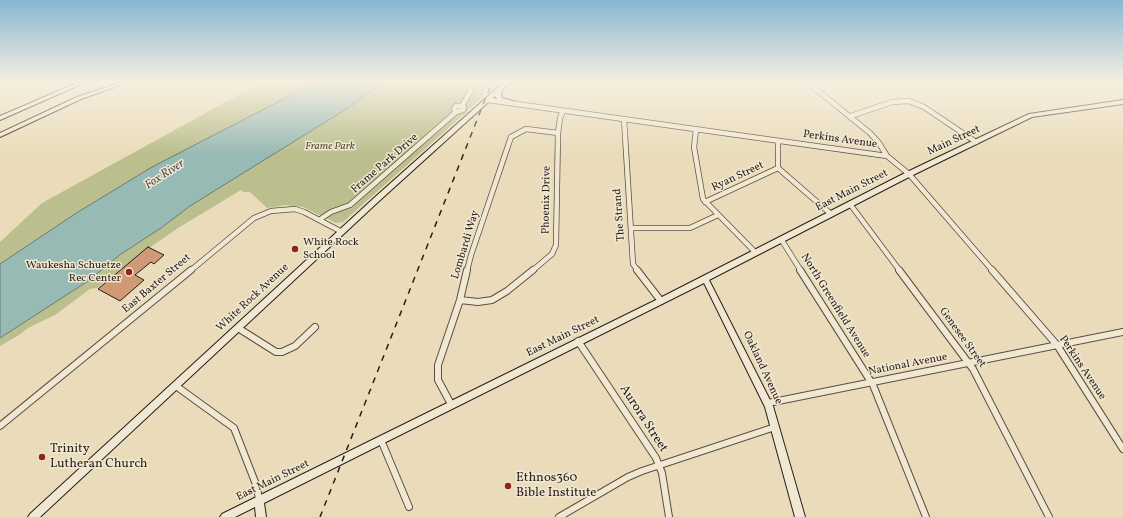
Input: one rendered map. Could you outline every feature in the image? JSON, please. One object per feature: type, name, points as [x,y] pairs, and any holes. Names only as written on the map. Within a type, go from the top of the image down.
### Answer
[{"type":"main road","points":[[0,118],[28,106]]},
{"type":"main road","points":[[0,135],[62,106]]},
{"type":"main road","name":"White Rock Avenue","points":[[34,517],[342,232],[481,106]]},
{"type":"main road","name":"Main Street","points":[[909,174],[1031,114],[1091,106]]},
{"type":"main road","name":"East Main Street","points":[[225,517],[660,301],[909,174]]},
{"type":"main road","name":"Oakland Avenue","points":[[705,278],[768,403],[800,517]]},
{"type":"main road","points":[[259,500],[261,517]]},
{"type":"street","name":"Frame Park Drive","points":[[319,220],[330,212],[350,205],[456,112],[463,110],[464,108],[462,106]]},
{"type":"street","name":"Perkins Avenue","points":[[533,106],[887,156],[909,174],[1057,345],[1123,449]]},
{"type":"street","points":[[838,106],[851,116],[879,143],[887,156]]},
{"type":"street","points":[[851,116],[880,106]]},
{"type":"street","points":[[922,106],[935,113],[976,142]]},
{"type":"street","name":"Phoenix Drive","points":[[460,300],[478,302],[492,300],[507,291],[552,254],[556,245],[557,235],[558,133],[560,118],[563,111]]},
{"type":"street","name":"The Strand","points":[[624,119],[633,264],[660,301]]},
{"type":"street","name":"Lombardi Way","points":[[451,404],[438,380],[438,365],[460,300],[471,256],[511,137],[526,129],[558,133]]},
{"type":"street","points":[[696,130],[694,147],[701,191],[705,202],[755,252]]},
{"type":"street","points":[[778,141],[778,168],[831,214]]},
{"type":"street","name":"Ryan Street","points":[[705,202],[778,168]]},
{"type":"street","name":"Genesee Street","points":[[850,204],[969,363],[1049,517]]},
{"type":"street","name":"East Baxter Street","points":[[0,426],[254,218],[271,211],[290,209],[304,212],[342,232]]},
{"type":"street","points":[[631,228],[690,228],[718,215]]},
{"type":"street","name":"North Greenfield Avenue","points":[[781,239],[871,382],[926,517]]},
{"type":"street","points":[[238,328],[276,352],[282,352],[295,346],[315,327]]},
{"type":"street","name":"National Avenue","points":[[768,403],[1123,332]]},
{"type":"street","name":"Aurora Street","points":[[578,341],[656,458],[660,466],[669,517]]},
{"type":"street","points":[[176,386],[234,428],[257,487],[259,500]]},
{"type":"street","points":[[559,517],[628,477],[775,427]]},
{"type":"street","points":[[381,440],[409,507]]},
{"type":"green space","name":"Frame Park","points":[[218,106],[473,106],[343,222],[336,223],[303,207],[286,205],[267,208],[250,192],[243,192],[241,190],[178,228],[142,253],[97,288],[90,289],[55,315],[28,328],[0,346],[0,242],[42,203]]},
{"type":"water","name":"Fox River","points":[[270,106],[351,106],[190,206],[161,228],[121,254],[88,281],[0,338],[0,264],[78,212],[152,167]]},
{"type":"building","name":"Waukesha Schuetze Rec Center","points":[[148,247],[164,255],[154,264],[151,262],[135,275],[144,280],[120,301],[98,289]]},
{"type":"railway","points":[[320,517],[482,106]]},
{"type":"place","name":"White Rock School","points":[[295,249]]},
{"type":"place","name":"Waukesha Schuetze Rec Center","points":[[129,272]]},
{"type":"place","name":"Trinity Lutheran Church","points":[[42,457]]},
{"type":"place","name":"Ethnos360 Bible Institute","points":[[508,486]]}]
